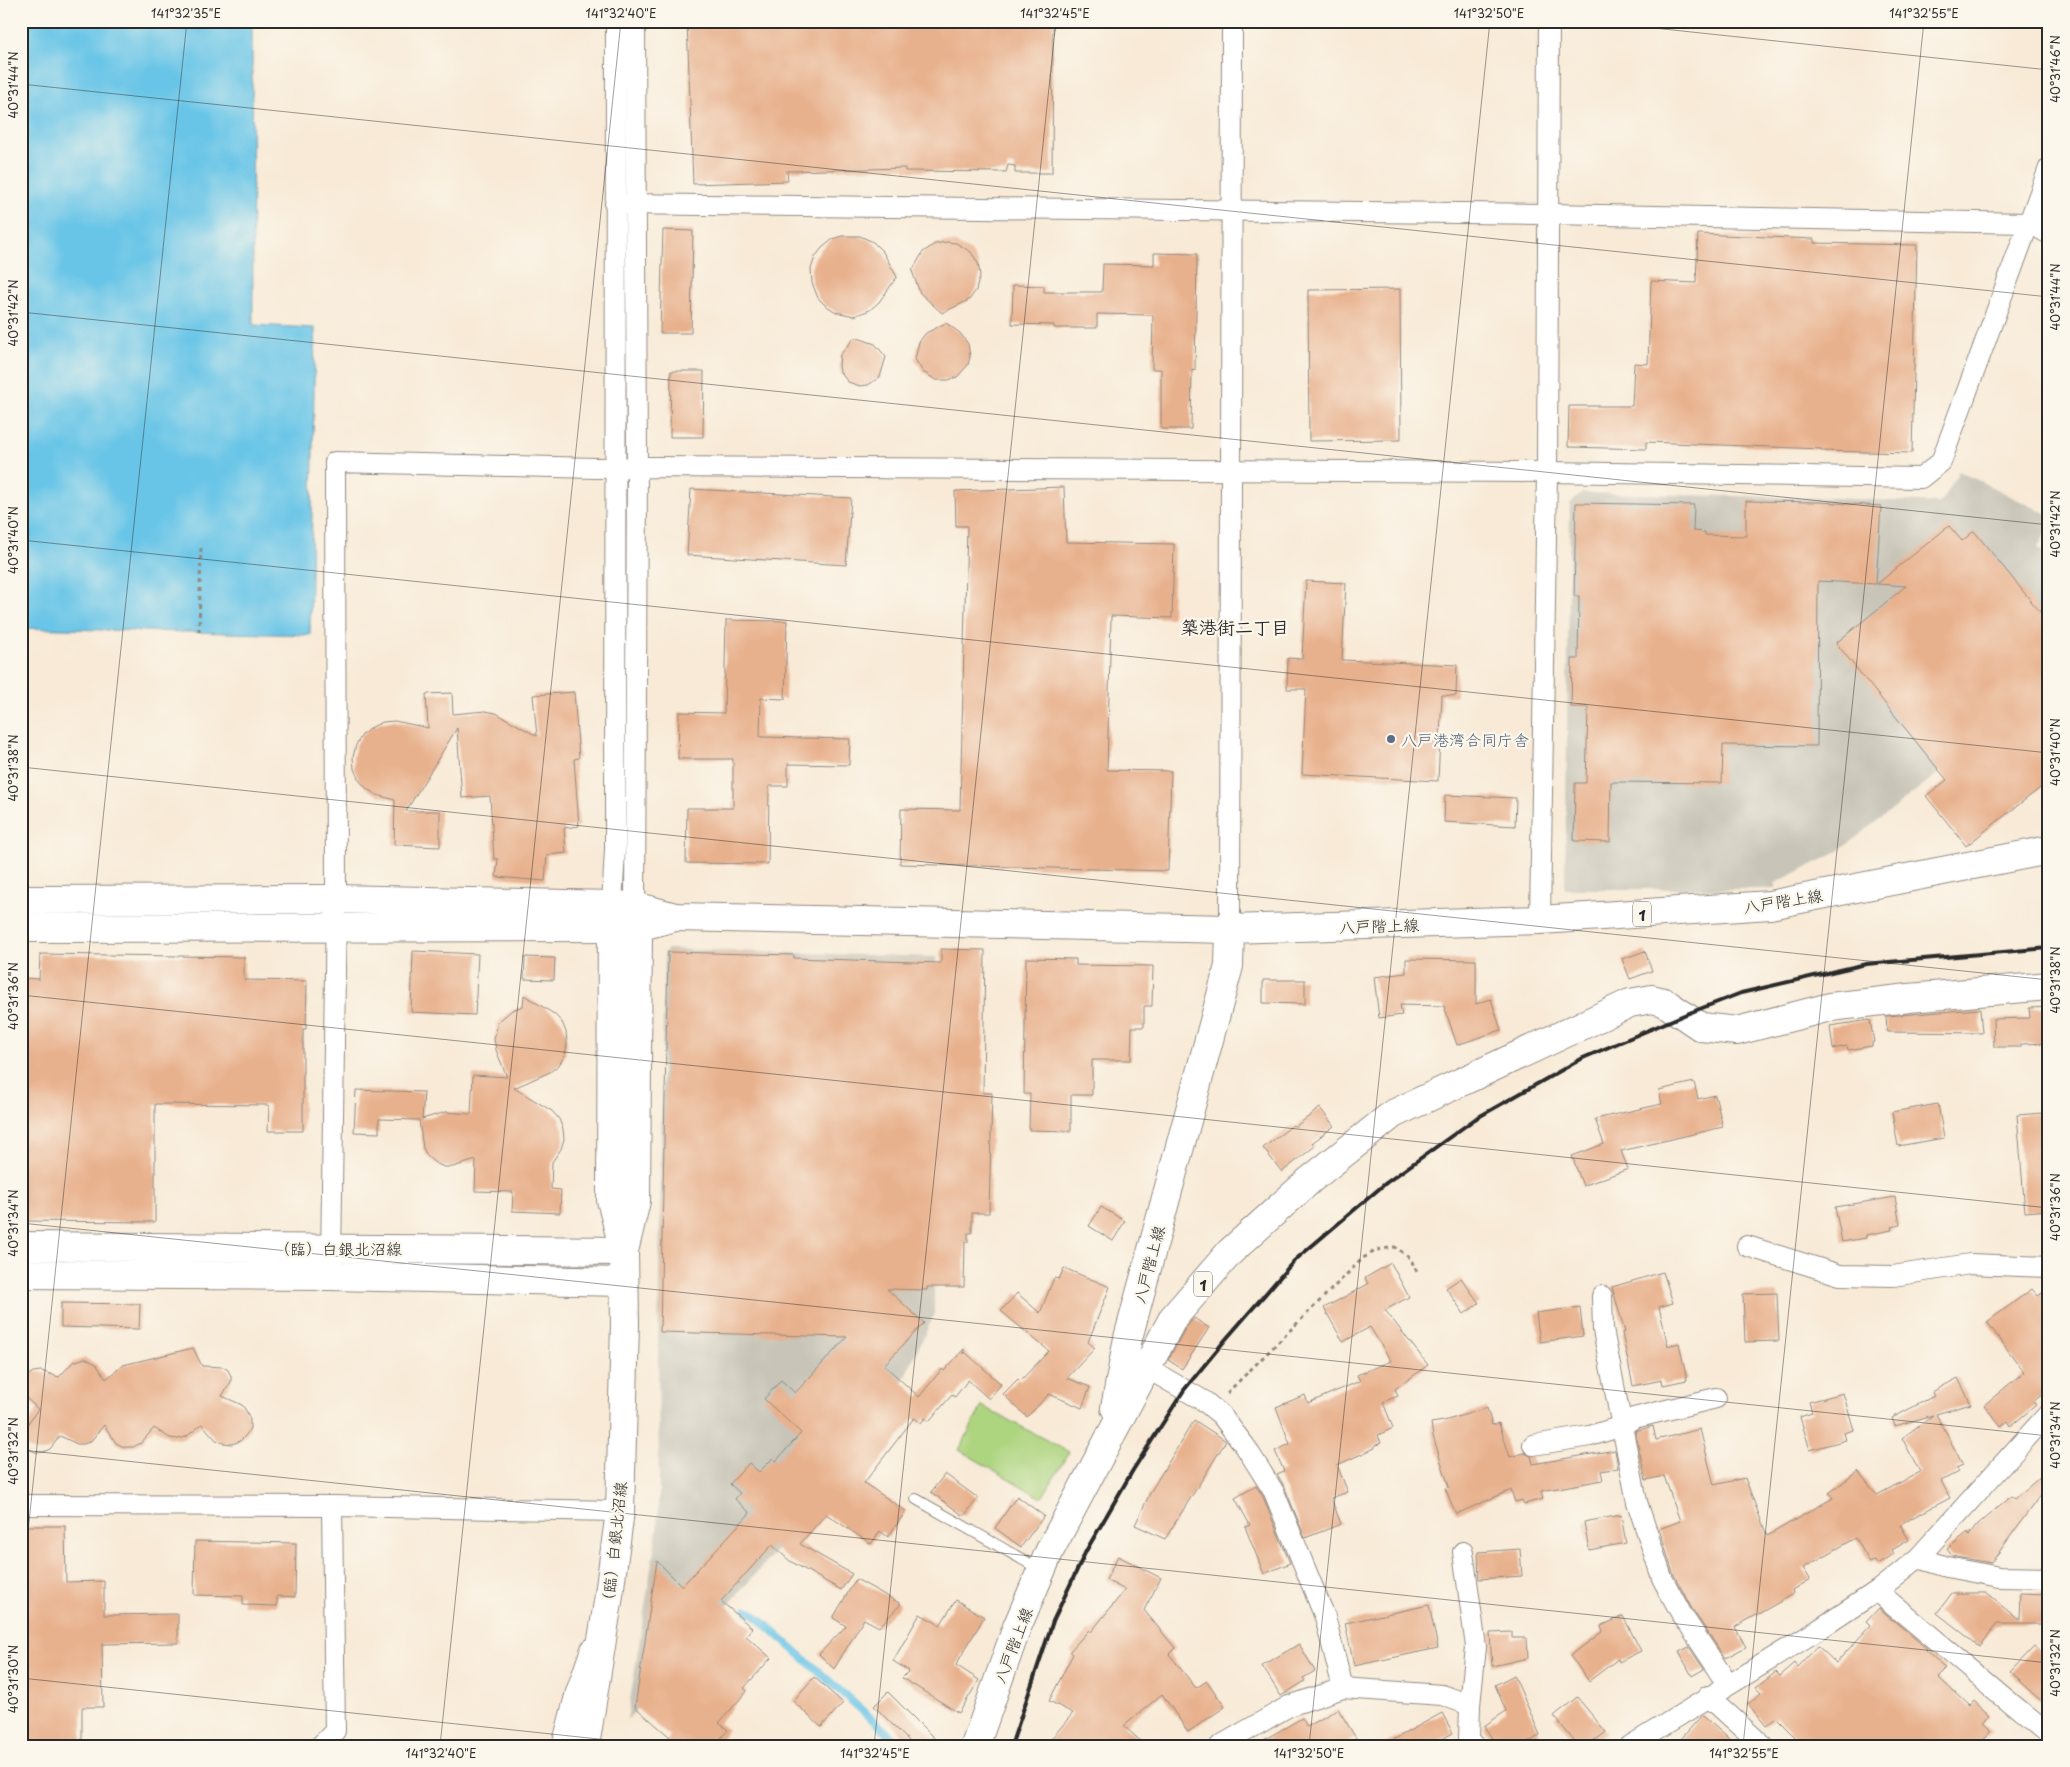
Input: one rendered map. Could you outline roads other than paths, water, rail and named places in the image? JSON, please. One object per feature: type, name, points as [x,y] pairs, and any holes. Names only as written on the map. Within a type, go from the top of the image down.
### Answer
[{"type":"street","points":[[616,21],[615,849],[624,916]]},
{"type":"street","points":[[624,1251],[636,1201],[624,916],[637,467],[635,21]]},
{"type":"street","points":[[21,900],[336,899],[624,916],[1230,929],[1232,21]]},
{"type":"street","points":[[1540,920],[1547,472],[1549,21]]},
{"type":"street","points":[[330,1276],[332,1248],[336,899],[335,462],[614,468],[1547,472],[1921,478],[1941,462],[2049,168]]},
{"type":"street","points":[[615,204],[1549,214],[2030,223],[2049,234]]},
{"type":"street","name":"八戸階上線","points":[[1108,1440],[1128,1338],[1229,966],[1230,929],[1540,920],[1770,905],[2049,850]]},
{"type":"street","points":[[21,928],[335,928],[624,916]]},
{"type":"street","name":"八戸階上線","points":[[975,1746],[1017,1627],[1050,1550],[1173,1318],[1230,1252],[1310,1180],[1393,1114],[1630,1003],[1652,999],[1664,1002],[1701,1027],[1737,1030],[1830,1007],[2049,986]]},
{"type":"street","name":"（臨）白銀北沼線","points":[[21,1246],[624,1251],[625,1324],[620,1511],[608,1602],[585,1746]]},
{"type":"street","points":[[1747,1246],[1840,1275],[1893,1276],[1970,1264],[2049,1266]]},
{"type":"street","name":"（臨）白銀北沼線","points":[[21,1274],[330,1276],[624,1282]]},
{"type":"street","points":[[1602,1296],[1603,1330],[1637,1502],[1662,1578],[1682,1615],[1728,1684]]},
{"type":"street","points":[[1145,1368],[1204,1401],[1222,1415],[1245,1446],[1274,1492],[1325,1617],[1343,1688]]},
{"type":"street","points":[[1533,1445],[1590,1436],[1622,1426],[1634,1418],[1716,1398]]},
{"type":"street","points":[[1630,1746],[1708,1696],[1818,1630],[1877,1591],[1918,1558],[2049,1413]]},
{"type":"street","points":[[21,1505],[332,1506],[620,1511]]},
{"type":"street","points":[[320,1746],[335,1731],[332,1506]]},
{"type":"street","points":[[1464,1552],[1476,1647],[1470,1705],[1469,1739],[1475,1746]]},
{"type":"street","points":[[1918,1558],[1999,1577],[2049,1578]]},
{"type":"street","points":[[1877,1591],[2049,1735]]},
{"type":"street","points":[[562,1746],[576,1692],[608,1602]]},
{"type":"street","points":[[1220,1746],[1289,1706],[1343,1688],[1442,1695],[1470,1705]]},
{"type":"street","points":[[1708,1696],[1763,1746]]},
{"type":"lane","points":[[916,1499],[1042,1571]]},
{"type":"water","points":[[21,21],[252,21],[253,325],[315,328],[310,635],[21,628]]},
{"type":"waterway","points":[[747,1610],[754,1614],[902,1746]]},
{"type":"railway","points":[[1011,1746],[1053,1621],[1086,1551],[1133,1470],[1184,1390],[1294,1261],[1386,1183],[1475,1119],[1583,1058],[1741,993],[1866,964],[2049,948]]},
{"type":"place","name":"八戸港湾合同庁舎","points":[[1391,739]]},
{"type":"district","name":"築港街二丁目","points":[[1235,626]]}]
